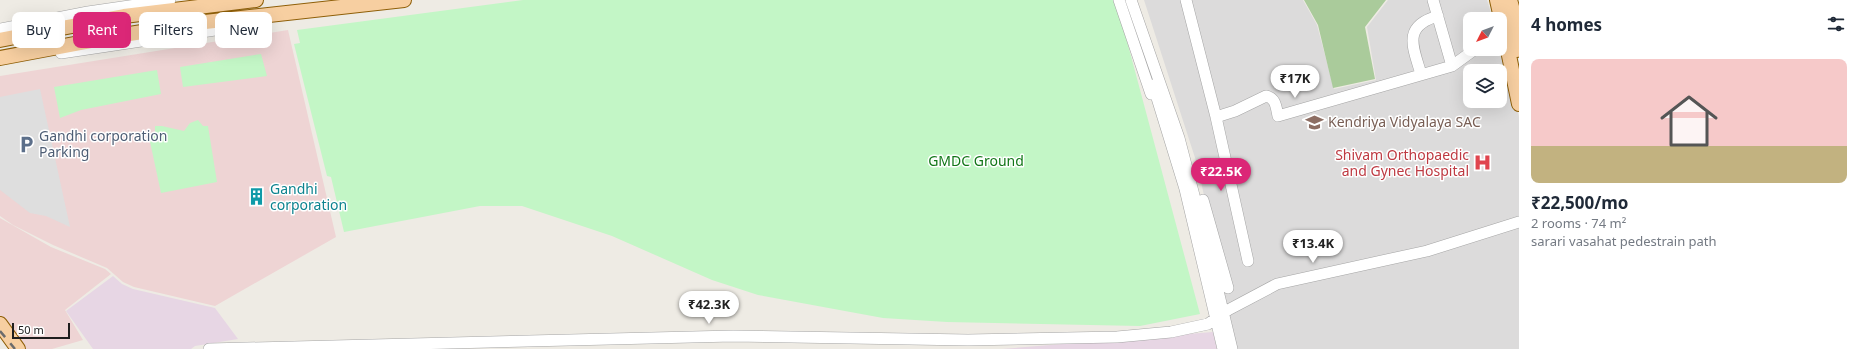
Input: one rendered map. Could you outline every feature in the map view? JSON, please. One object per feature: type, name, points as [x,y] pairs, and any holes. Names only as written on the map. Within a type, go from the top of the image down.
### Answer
[{"type":"main road","points":[[0,40],[124,16],[256,0]]},
{"type":"main road","points":[[272,14],[404,0]]},
{"type":"main road","points":[[1491,0],[1494,12]]},
{"type":"main road","points":[[1497,0],[1500,12]]},
{"type":"main road","points":[[1505,0],[1505,12]]},
{"type":"main road","points":[[1507,35],[1516,21],[1510,0]]},
{"type":"main road","points":[[0,58],[117,36],[215,21]]},
{"type":"main road","points":[[1507,41],[1519,59]]},
{"type":"main road","points":[[1507,47],[1519,104]]},
{"type":"main road","points":[[0,324],[18,349]]},
{"type":"main road","points":[[0,340],[8,349]]},
{"type":"street","points":[[0,29],[88,12],[170,0]]},
{"type":"street","points":[[1119,0],[1178,181],[1208,311],[1218,314]]},
{"type":"street","points":[[1124,0],[1174,151],[1218,314],[1232,349]]},
{"type":"street","points":[[1131,0],[1179,138],[1218,314],[1223,349]]},
{"type":"street","points":[[1138,0],[1182,123],[1228,288]]},
{"type":"street","points":[[1186,0],[1216,117],[1248,261]]},
{"type":"street","points":[[1433,0],[1452,66]]},
{"type":"street","points":[[1421,74],[1412,44],[1413,33],[1421,23],[1438,16]]},
{"type":"street","points":[[0,64],[215,30]]},
{"type":"street","points":[[1216,117],[1234,111],[1266,96],[1271,97],[1274,101],[1278,116],[1452,66],[1466,56]]},
{"type":"street","points":[[209,349],[732,336],[968,340],[1118,337],[1190,329],[1208,324],[1218,314],[1277,284],[1427,251],[1519,222]]},
{"type":"shaded area","points":[[1144,0],[1303,0],[1317,25],[1334,89],[1376,80],[1367,27],[1388,0],[1487,0],[1491,12],[1463,12],[1463,56],[1507,56],[1519,117],[1519,349],[1236,349],[1198,167]]},
{"type":"shaded area","points":[[288,30],[336,237],[215,306],[134,287],[123,282],[107,268],[53,245],[13,225],[0,216],[0,76],[175,48],[207,48],[207,43],[215,42],[215,48],[272,48],[272,33]]},
{"type":"shaded area","name":"Gandhi corporation Parking","points":[[40,89],[70,227],[46,216],[30,213],[0,190],[0,97]]},
{"type":"shaded area","points":[[0,218],[51,247],[105,269],[111,274],[65,310],[83,340],[52,349],[24,349],[0,318]]},
{"type":"shaded area","points":[[113,276],[122,284],[133,289],[215,308],[238,339],[195,346],[191,349],[93,349],[66,311]]},
{"type":"shaded area","points":[[1213,332],[1217,349],[1002,349]]},
{"type":"green space","name":"GMDC Ground","points":[[523,0],[1116,0],[1200,314],[1140,326],[947,322],[883,318],[758,295],[712,280],[612,236],[522,206],[480,206],[344,232],[331,177],[327,176],[294,44],[300,43],[297,30]]},
{"type":"green space","points":[[1304,0],[1386,0],[1365,27],[1375,79],[1333,88],[1318,25]]},
{"type":"green space","points":[[261,54],[267,76],[183,87],[180,67]]},
{"type":"green space","points":[[157,70],[161,94],[81,110],[60,118],[54,87]]},
{"type":"green space","points":[[198,120],[203,126],[208,126],[217,182],[161,193],[149,137],[155,133],[155,126],[184,131],[190,123]]},
{"type":"railway","points":[[0,331],[15,349]]},
{"type":"place","name":"Kendriya Vidyalaya SAC","points":[[1315,122]]},
{"type":"place","name":"Gandhi corporation Parking","points":[[26,144]]},
{"type":"place","name":"Shivam Orthopaedic and Gynec Hospital","points":[[1482,163]]},
{"type":"place","name":"Gandhi corporation","points":[[257,197]]}]
